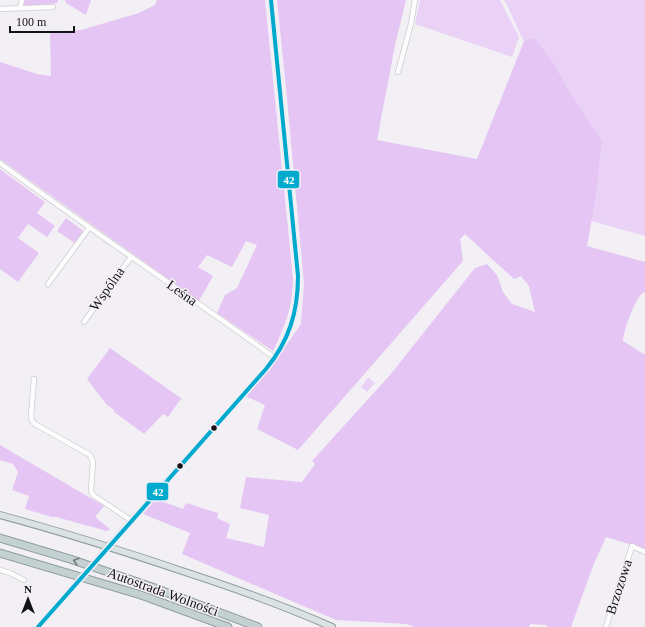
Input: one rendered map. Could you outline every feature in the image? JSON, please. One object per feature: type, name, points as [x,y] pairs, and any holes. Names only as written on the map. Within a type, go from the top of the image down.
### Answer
[{"type":"highway","name":"Autostrada Wolności","points":[[0,538],[70,559],[152,587],[258,627]]},
{"type":"highway","name":"Autostrada Wolności","points":[[0,553],[141,595],[228,627]]},
{"type":"main road","points":[[0,514],[156,562],[250,594],[332,627]]},
{"type":"street","points":[[20,8],[22,0]]},
{"type":"street","points":[[38,627],[275,358],[284,343],[293,321],[296,307],[298,280],[271,0]]},
{"type":"street","points":[[398,72],[415,0]]},
{"type":"street","points":[[0,9],[53,7]]},
{"type":"street","name":"Leśna","points":[[0,162],[33,188],[89,228],[275,358]]},
{"type":"street","points":[[48,284],[89,228]]},
{"type":"street","name":"Wspólna","points":[[84,322],[130,256]]},
{"type":"street","points":[[34,379],[31,416],[34,424],[90,455],[93,462],[91,491],[93,495],[132,521]]},
{"type":"street","name":"Brzozowa","points":[[606,627],[632,546],[645,552]]},
{"type":"street","points":[[0,570],[24,580]]},
{"type":"shaded area","points":[[23,0],[58,0],[58,2],[53,4],[25,6]]},
{"type":"shaded area","points":[[65,0],[91,0],[86,15],[66,3]]},
{"type":"shaded area","points":[[157,0],[265,0],[293,278],[292,298],[288,316],[273,351],[217,313],[225,295],[237,288],[257,245],[246,241],[232,267],[207,255],[198,267],[213,276],[199,301],[0,159],[0,62],[37,74],[51,76],[50,32],[81,30],[139,13],[155,5]]},
{"type":"shaded area","points":[[277,0],[406,0],[395,45],[377,140],[477,159],[524,41],[534,37],[552,61],[571,94],[602,141],[597,189],[587,246],[645,262],[645,292],[640,295],[629,317],[623,341],[645,354],[645,549],[606,537],[593,566],[571,627],[548,627],[546,625],[530,624],[529,627],[415,627],[406,624],[336,620],[182,554],[190,533],[143,514],[155,499],[183,509],[186,503],[218,513],[217,518],[230,524],[226,538],[264,547],[269,515],[240,508],[246,477],[302,482],[315,464],[312,461],[390,375],[475,268],[487,264],[497,275],[503,292],[512,304],[535,312],[529,286],[521,276],[514,279],[465,234],[460,239],[463,261],[298,450],[257,429],[265,405],[245,396],[276,360],[301,324],[304,284]]},
{"type":"shaded area","points":[[420,0],[500,0],[519,37],[512,57],[415,24]]},
{"type":"shaded area","points":[[504,0],[645,0],[645,236],[591,221],[597,189],[602,141],[571,94],[552,61],[534,37],[524,41]]},
{"type":"shaded area","points":[[0,169],[45,202],[37,213],[55,226],[47,237],[28,224],[18,238],[39,253],[18,282],[0,269]]},
{"type":"shaded area","points":[[66,218],[82,230],[83,233],[76,244],[57,231]]},
{"type":"shaded area","points":[[110,348],[182,399],[168,417],[163,414],[144,434],[113,411],[114,410],[106,404],[87,379]]},
{"type":"shaded area","points":[[368,377],[375,383],[367,392],[361,387]]},
{"type":"shaded area","points":[[0,445],[104,506],[95,517],[110,529],[107,531],[25,509],[29,496],[12,490],[18,472],[13,464],[0,460]]},
{"type":"transit line","name":"42","points":[[38,627],[266,369],[281,348],[291,326],[298,289],[298,276],[271,0]]}]
